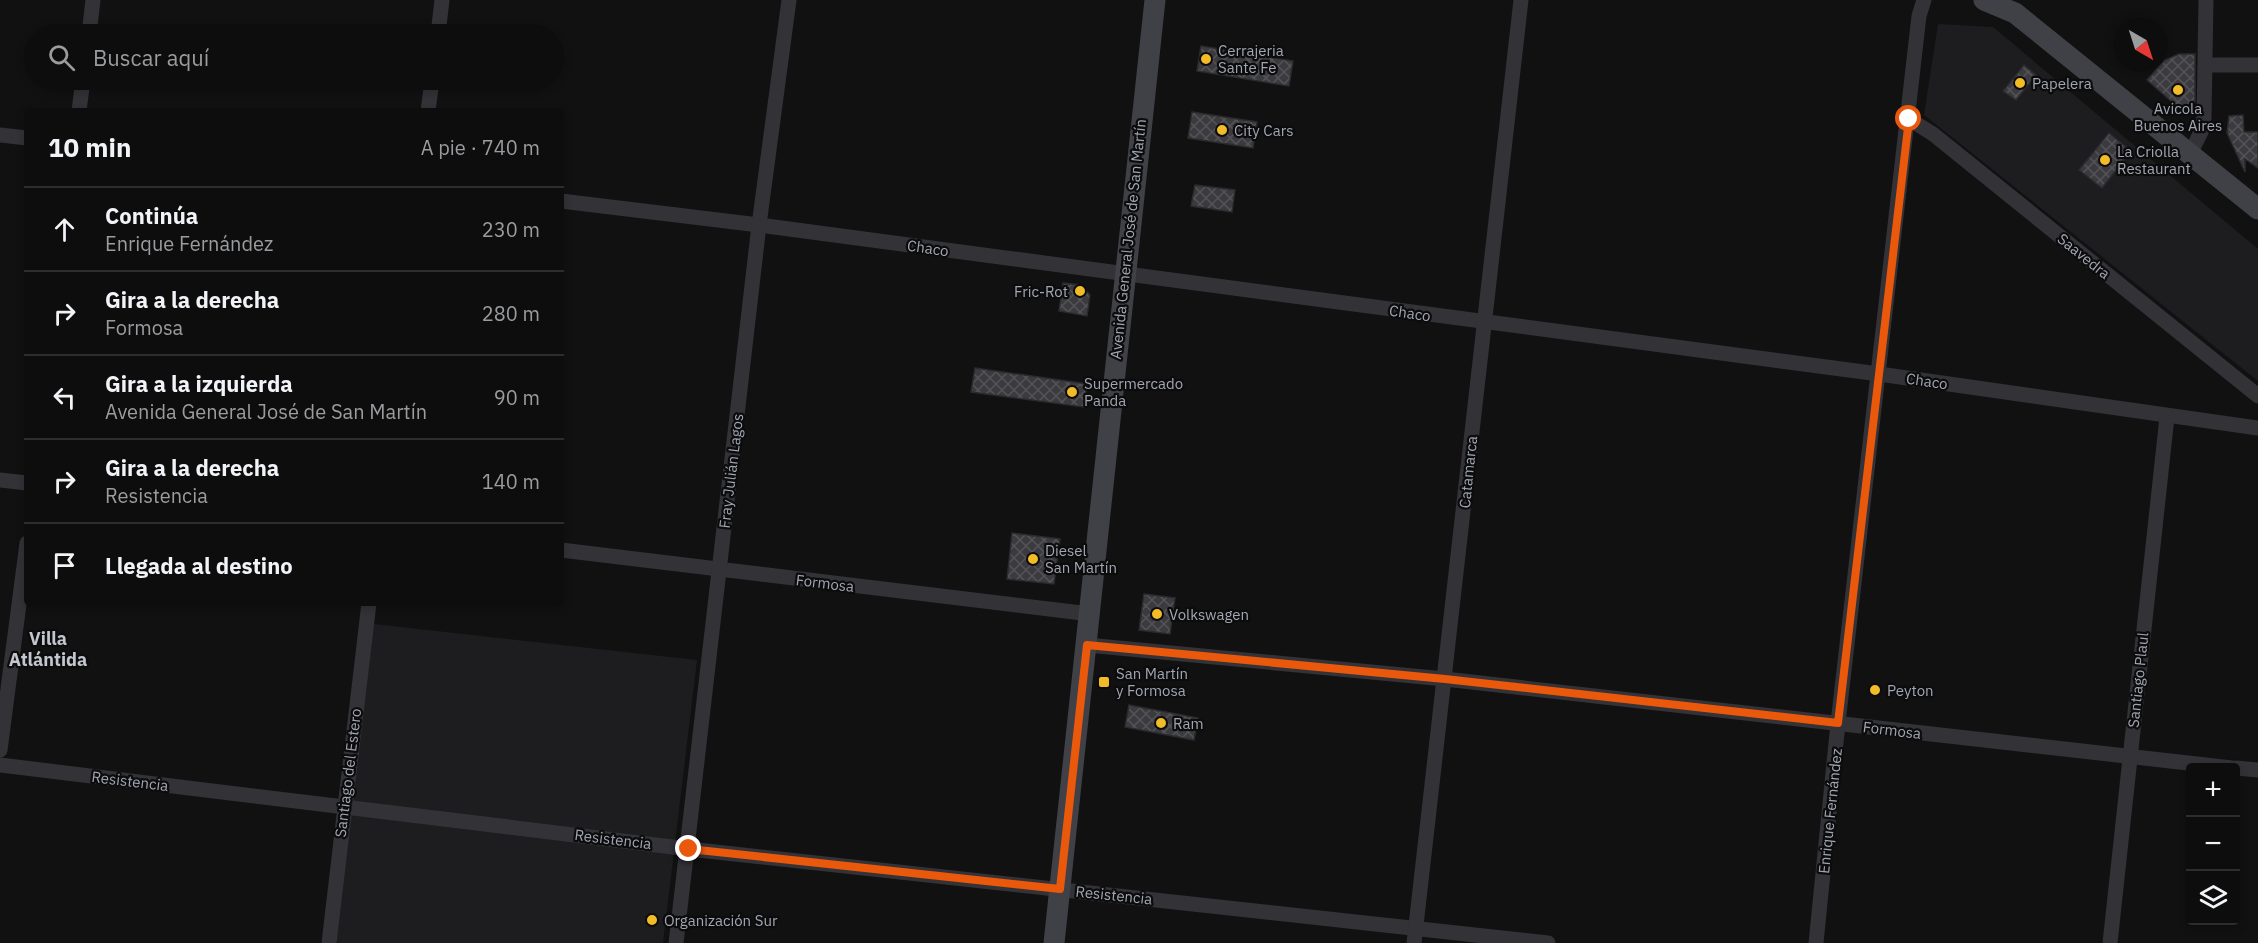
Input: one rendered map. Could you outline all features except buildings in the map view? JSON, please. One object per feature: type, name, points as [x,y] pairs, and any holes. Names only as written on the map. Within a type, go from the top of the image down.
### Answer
[{"type":"main road","name":"Avenida General José de San Martín","points":[[1054,943],[1155,0]]},
{"type":"main road","points":[[1983,0],[2015,14],[2258,209]]},
{"type":"street","points":[[89,24],[93,0]]},
{"type":"street","points":[[439,24],[442,0]]},
{"type":"street","name":"Fray Julián Lagos","points":[[676,943],[689,849],[759,225],[789,0]]},
{"type":"street","name":"Catamarca","points":[[1415,936],[1521,0]]},
{"type":"street","name":"Enrique Fernández","points":[[1816,943],[1838,723],[1919,16],[1924,0]]},
{"type":"street","points":[[2190,154],[2202,130],[2206,65],[2206,0]]},
{"type":"street","points":[[2206,65],[2258,65]]},
{"type":"street","points":[[79,108],[82,90]]},
{"type":"street","points":[[429,108],[431,90]]},
{"type":"street","name":"Saavedra","points":[[1909,119],[1932,134],[2258,396]]},
{"type":"street","points":[[0,135],[24,138]]},
{"type":"street","name":"Chaco","points":[[564,201],[759,225],[1879,374],[2167,417],[2258,428]]},
{"type":"street","name":"Santiago Plaul","points":[[2110,943],[2167,417]]},
{"type":"street","points":[[0,480],[24,483]]},
{"type":"street","name":"Formosa","points":[[564,550],[1090,614]]},
{"type":"street","points":[[0,750],[24,566]]},
{"type":"street","name":"Santiago del Estero","points":[[329,943],[369,606]]},
{"type":"street","name":"Formosa","points":[[1087,645],[1445,679],[2186,763]]},
{"type":"street","name":"Resistencia","points":[[0,765],[689,849],[1060,889],[1415,936],[1548,943]]},
{"type":"street","name":"Formosa","points":[[2240,768],[2258,770]]},
{"type":"shaded area","points":[[1938,24],[1993,27],[2258,249],[2258,381],[1924,115]]},
{"type":"shaded area","points":[[365,623],[697,660],[663,943],[335,943]]},
{"type":"place","name":"Cerrajeria Sante Fe","points":[[1206,59]]},
{"type":"place","name":"Papelera","points":[[2020,83]]},
{"type":"place","name":"Avicola Buenos Aires","points":[[2178,90]]},
{"type":"place","name":"City Cars","points":[[1222,130]]},
{"type":"place","name":"La Criolla Restaurant","points":[[2105,160]]},
{"type":"place","name":"Fric-Rot","points":[[1080,291]]},
{"type":"place","name":"Supermercado Panda","points":[[1072,392]]},
{"type":"place","name":"Diesel San Martín","points":[[1033,559]]},
{"type":"place","name":"Volkswagen","points":[[1157,614]]},
{"type":"place","name":"San Martín y Formosa","points":[[1104,682]]},
{"type":"place","name":"Peyton","points":[[1875,690]]},
{"type":"place","name":"Ram","points":[[1161,723]]},
{"type":"place","name":"Organización Sur","points":[[652,920]]},
{"type":"district","name":"Villa Atlántida","points":[[48,648]]},
{"type":"route","points":[[689,849],[1060,889],[1087,645],[1445,679],[1838,723],[1909,119]]}]
